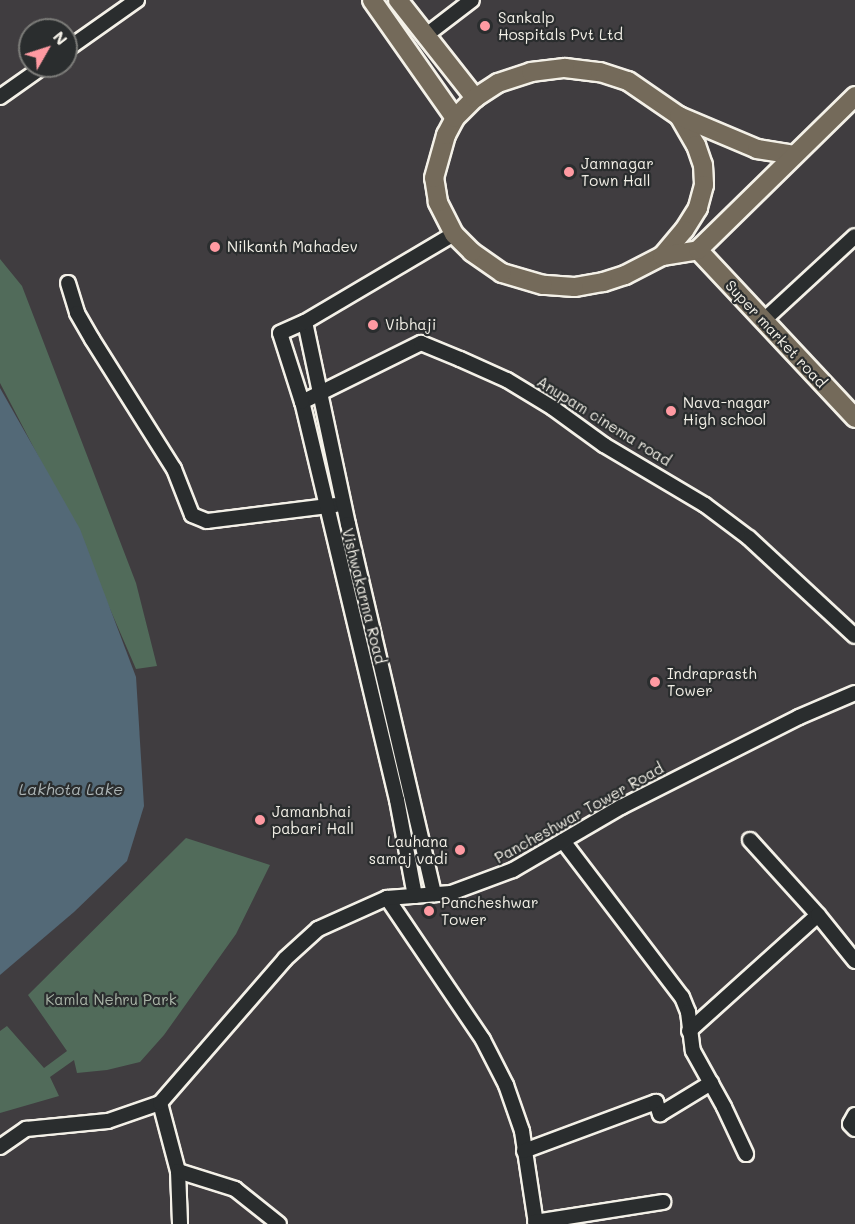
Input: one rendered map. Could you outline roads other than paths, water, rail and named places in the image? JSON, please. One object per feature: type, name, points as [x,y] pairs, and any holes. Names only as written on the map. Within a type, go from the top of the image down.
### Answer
[{"type":"main road","points":[[372,0],[455,118]]},
{"type":"main road","points":[[398,0],[475,98]]},
{"type":"main road","points":[[793,155],[757,148],[679,116],[628,81],[600,72],[565,68],[531,72],[509,79],[475,98],[455,118],[446,135],[434,178],[438,202],[454,234],[472,252],[502,273],[543,285],[574,287],[603,282],[625,275],[662,256],[698,250],[855,96]]},
{"type":"main road","points":[[662,256],[684,230],[698,208],[700,180],[696,145],[679,116]]},
{"type":"main road","name":"Super market road","points":[[698,250],[855,418]]},
{"type":"street","points":[[78,42],[137,0]]},
{"type":"street","points":[[425,36],[472,0]]},
{"type":"street","points":[[0,97],[27,78]]},
{"type":"street","name":"Vishwakarma Road","points":[[415,896],[397,800],[302,402],[280,333],[305,322],[454,234]]},
{"type":"street","points":[[762,321],[855,236]]},
{"type":"street","points":[[68,283],[77,313],[174,469],[192,515],[207,521],[344,503]]},
{"type":"street","name":"Vishwakarma Road","points":[[305,322],[434,894]]},
{"type":"street","name":"Anupam cinema road","points":[[302,402],[421,343],[460,358],[507,380],[553,408],[604,445],[705,505],[748,538],[855,636]]},
{"type":"street","name":"Pancheshwar Tower Road","points":[[160,1103],[285,958],[318,929],[387,897],[451,893],[486,882],[513,870],[621,807],[799,717],[854,696]]},
{"type":"street","points":[[750,840],[818,915],[855,961]]},
{"type":"street","points":[[563,841],[682,996],[688,1012],[693,1052],[746,1154]]},
{"type":"street","points":[[387,897],[483,1040],[506,1084],[522,1131],[536,1223],[663,1202]]},
{"type":"street","points":[[689,1031],[818,915]]},
{"type":"street","points":[[844,948],[855,938]]},
{"type":"street","points":[[524,1151],[656,1102],[660,1114],[711,1083]]},
{"type":"street","points":[[0,1147],[26,1129],[108,1121],[160,1103],[178,1171],[180,1224]]},
{"type":"street","points":[[855,1115],[850,1124],[855,1129]]},
{"type":"street","points":[[178,1171],[235,1189],[279,1224]]},
{"type":"water","name":"Lakhota Lake","points":[[0,388],[80,529],[136,677],[144,806],[127,861],[74,912],[0,975]]},
{"type":"place","name":"Sankalp Hospitals Pvt Ltd","points":[[485,26]]},
{"type":"place","name":"Jamnagar Town Hall","points":[[569,172]]},
{"type":"place","name":"Nilkanth Mahadev","points":[[215,247]]},
{"type":"place","name":"Vibhaji","points":[[373,325]]},
{"type":"place","name":"Nava-nagar High school","points":[[671,411]]},
{"type":"place","name":"Indraprasth Tower","points":[[655,682]]},
{"type":"place","name":"Jamanbhai pabari Hall","points":[[260,820]]},
{"type":"place","name":"Lauhana samaj vadi","points":[[460,850]]},
{"type":"place","name":"Pancheshwar Tower","points":[[429,911]]},
{"type":"park label","name":"Kamla Nehru Park","points":[[111,1000]]}]
